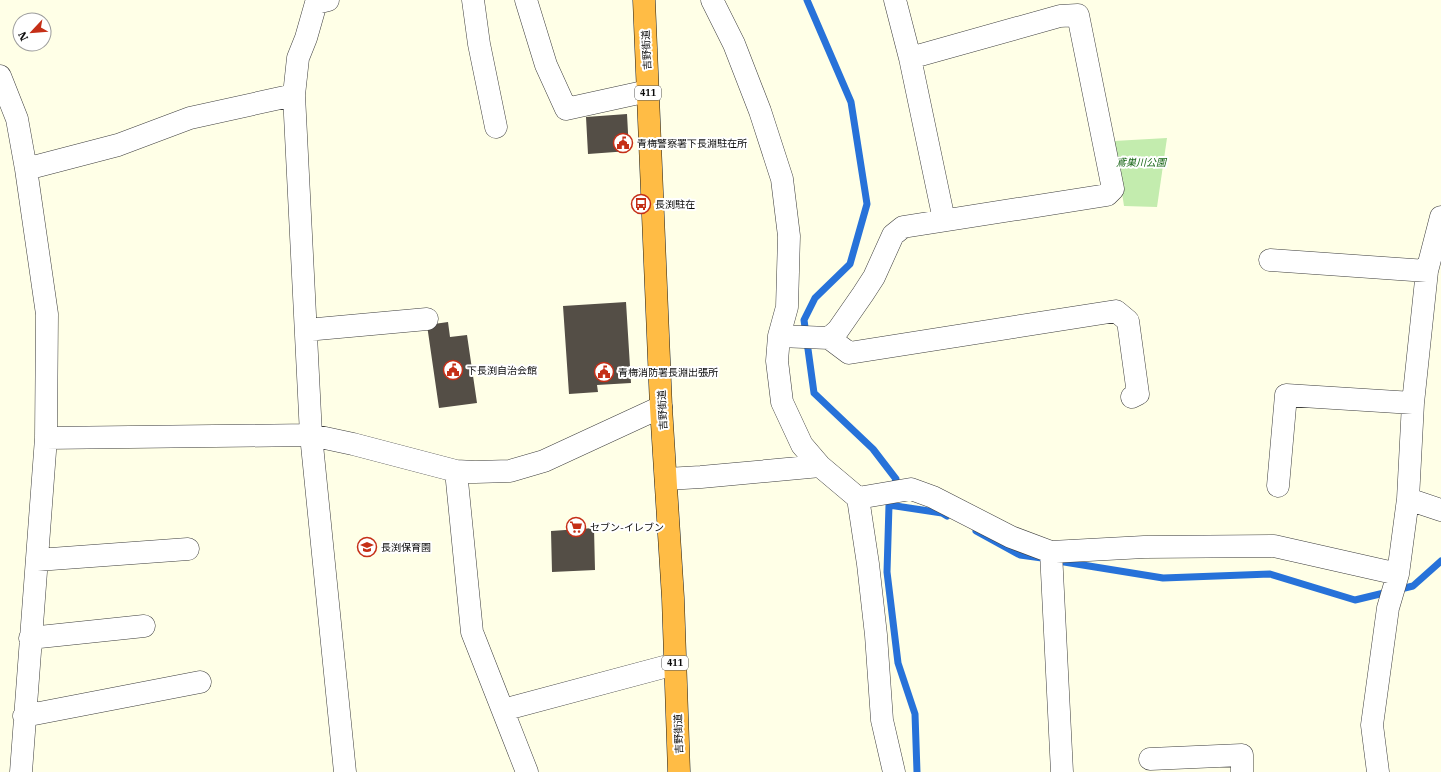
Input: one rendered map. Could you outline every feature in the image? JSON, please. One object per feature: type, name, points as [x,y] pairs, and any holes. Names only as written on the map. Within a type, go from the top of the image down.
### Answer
[{"type":"highway","name":"吉野街道","points":[[644,0],[661,407],[666,479],[679,772]]},
{"type":"street","points":[[328,0],[316,3],[306,38],[298,58],[294,94],[311,435],[345,772]]},
{"type":"street","points":[[473,0],[479,44],[496,126]]},
{"type":"street","points":[[526,0],[546,65],[566,109],[648,92]]},
{"type":"street","points":[[712,0],[734,44],[760,111],[782,179],[789,236],[787,308],[784,336],[777,361],[782,402],[802,445],[820,466],[866,497],[910,489],[933,497],[1011,536],[1051,553],[1144,547],[1274,546],[1398,574]]},
{"type":"street","points":[[895,0],[910,58],[944,220]]},
{"type":"street","points":[[825,338],[838,330],[870,283],[893,236],[903,227],[1107,195],[1113,189],[1078,15],[1059,8],[910,58]]},
{"type":"street","points":[[0,76],[17,119],[26,169],[47,314],[46,438],[21,772]]},
{"type":"street","points":[[26,169],[118,145],[190,118],[294,94]]},
{"type":"street","points":[[1378,772],[1372,725],[1388,608],[1398,574],[1408,499],[1413,403],[1427,271],[1441,217]]},
{"type":"street","points":[[1270,260],[1427,271]]},
{"type":"street","points":[[784,336],[825,338],[849,352],[1116,311],[1128,321],[1138,394],[1132,397]]},
{"type":"street","points":[[306,330],[428,319]]},
{"type":"street","points":[[1278,486],[1286,395],[1413,403]]},
{"type":"street","points":[[46,438],[311,435],[353,444],[456,471],[510,471],[544,461],[661,407]]},
{"type":"street","points":[[666,479],[820,466]]},
{"type":"street","points":[[456,471],[472,632],[527,772]]},
{"type":"street","points":[[866,497],[868,564],[875,627],[882,720],[894,772]]},
{"type":"street","points":[[1408,499],[1441,510]]},
{"type":"street","points":[[37,560],[188,549]]},
{"type":"street","points":[[1051,553],[1062,772]]},
{"type":"street","points":[[30,638],[144,626]]},
{"type":"street","points":[[503,710],[675,664]]},
{"type":"street","points":[[24,716],[200,682]]},
{"type":"street","points":[[1150,759],[1242,756],[1242,772]]},
{"type":"green space","name":"鳶巣川公園","points":[[1167,138],[1157,207],[1124,206],[1114,141]]},
{"type":"building","points":[[627,114],[629,151],[588,154],[586,117]]},
{"type":"building","points":[[626,302],[631,383],[597,385],[598,392],[569,394],[563,306]]},
{"type":"building","name":"下長渕自治会館","points":[[448,322],[450,337],[467,335],[477,403],[439,408],[427,325]]},
{"type":"building","points":[[594,528],[595,570],[552,572],[551,531]]},
{"type":"waterway","points":[[807,0],[851,102],[867,204],[850,264],[815,298],[804,320],[814,393],[873,449],[896,479],[889,505],[887,572],[898,663],[915,714],[917,772]]},
{"type":"waterway","points":[[889,505],[942,513],[947,516]]},
{"type":"waterway","points":[[976,531],[1020,555],[1042,558]]},
{"type":"waterway","points":[[1058,561],[1163,578],[1270,574],[1355,600],[1413,586],[1441,561]]},
{"type":"place","name":"青梅警察署下長淵駐在所","points":[[623,143]]},
{"type":"place","name":"長渕駐在","points":[[641,204]]},
{"type":"place","name":"下長渕自治会館","points":[[453,370]]},
{"type":"place","name":"青梅消防署長淵出張所","points":[[604,372]]},
{"type":"place","name":"セブン-イレブン","points":[[576,527]]},
{"type":"place","name":"長渕保育園","points":[[367,547]]}]
